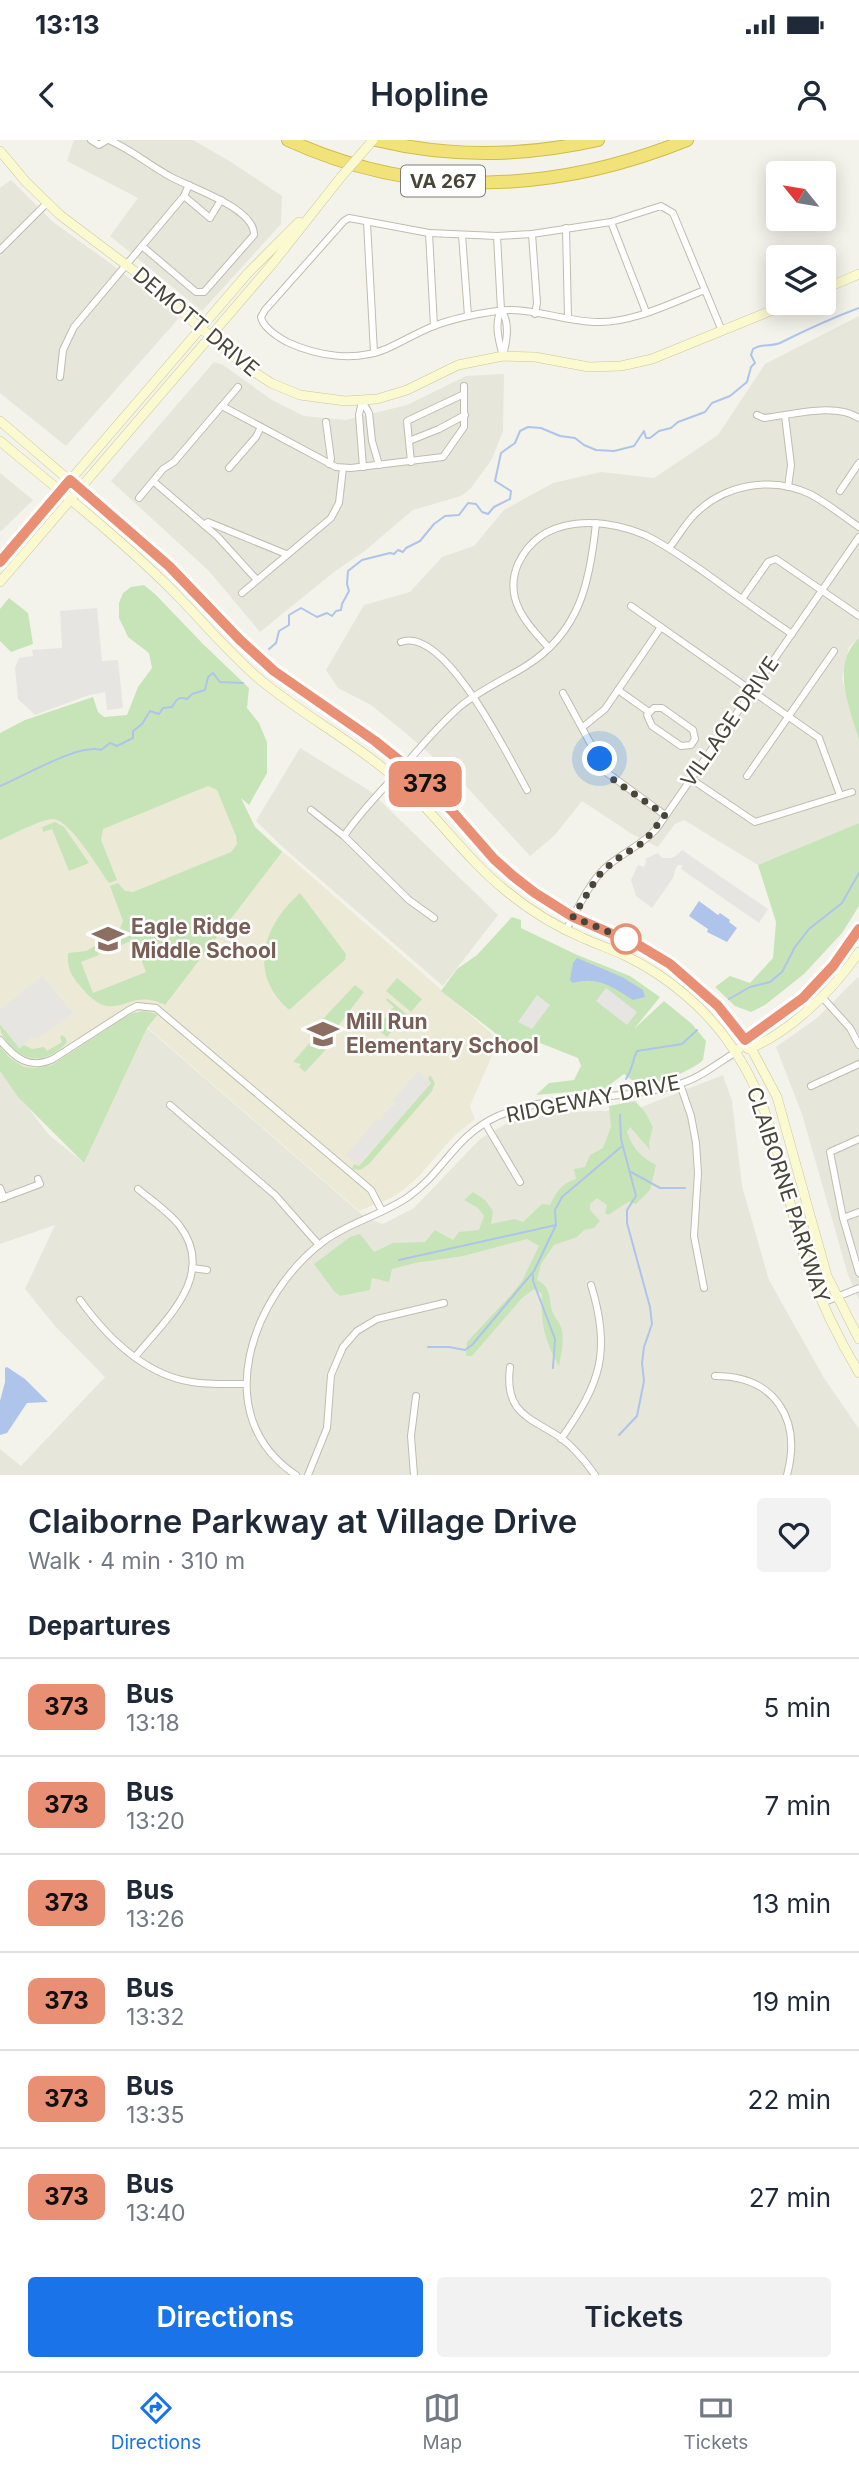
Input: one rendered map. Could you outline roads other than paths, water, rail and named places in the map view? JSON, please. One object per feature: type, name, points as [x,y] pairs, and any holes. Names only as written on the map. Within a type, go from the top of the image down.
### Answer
[{"type":"highway","name":"VA 267","points":[[288,140],[341,161],[386,173],[419,179],[473,183],[571,176],[620,164],[687,140]]},
{"type":"highway","name":"VA 267","points":[[374,140],[418,149],[499,154],[550,149],[598,140]]},
{"type":"main road","points":[[0,582],[273,263],[374,140]]},
{"type":"main road","name":"DEMOTT DRIVE","points":[[0,151],[47,203],[75,228],[126,265],[256,374],[287,390],[328,400],[362,401],[407,390],[458,365],[503,356],[535,357],[589,367],[621,366],[652,359],[766,313]]},
{"type":"main road","points":[[0,562],[248,273],[321,202]]},
{"type":"main road","points":[[836,284],[859,274]]},
{"type":"main road","name":"CLAIBORNE PARKWAY","points":[[0,421],[169,566],[240,640],[274,671],[405,765],[513,876],[573,917],[640,946],[670,964],[718,1006],[748,1044],[777,1097],[827,1276],[859,1339]]},
{"type":"main road","name":"CLAIBORNE PARKWAY","points":[[0,441],[169,587],[220,642],[257,676],[394,777],[434,815],[494,881],[536,913],[566,930],[624,955],[657,974],[702,1012],[736,1052],[752,1079],[769,1121],[799,1239],[822,1303],[859,1373]]},
{"type":"main road","points":[[736,1052],[803,998],[833,966],[859,929]]},
{"type":"main road","points":[[748,1044],[775,1034],[822,997],[859,952]]},
{"type":"street","points":[[91,140],[99,145],[108,140],[131,150],[167,174],[221,200],[251,223],[254,235],[204,292],[196,292],[142,246]]},
{"type":"street","points":[[60,377],[63,350],[69,334],[184,196],[189,185]]},
{"type":"street","points":[[184,196],[210,218],[221,200]]},
{"type":"street","points":[[0,250],[47,203]]},
{"type":"street","points":[[705,290],[635,317],[607,322],[501,310],[468,316],[434,326],[374,353],[346,357],[305,349],[283,339],[264,324],[261,317],[344,221],[355,218],[429,233],[498,236],[532,234],[611,222],[661,206],[670,209],[705,290],[722,331]]},
{"type":"street","points":[[368,222],[374,353]]},
{"type":"street","points":[[611,222],[646,312]]},
{"type":"street","points":[[566,228],[568,318]]},
{"type":"street","points":[[429,233],[434,326]]},
{"type":"street","points":[[532,234],[537,303],[535,314]]},
{"type":"street","points":[[462,235],[468,316]]},
{"type":"street","points":[[498,236],[501,310],[505,316],[507,341],[503,356]]},
{"type":"street","points":[[222,406],[329,464],[343,468],[363,467],[443,457],[464,427],[464,386]]},
{"type":"street","points":[[139,498],[238,387]]},
{"type":"street","points":[[411,462],[407,421],[464,394]]},
{"type":"street","points":[[362,401],[369,413],[372,441],[379,465]]},
{"type":"street","points":[[362,401],[359,415],[363,467]]},
{"type":"street","points":[[757,415],[764,418],[834,410],[859,417]]},
{"type":"street","points":[[409,441],[465,415]]},
{"type":"street","points":[[785,416],[791,465],[788,487]]},
{"type":"street","points":[[326,422],[331,459],[329,464]]},
{"type":"street","points":[[229,468],[256,437],[261,427]]},
{"type":"street","points":[[362,442],[372,441]]},
{"type":"street","points":[[840,491],[859,463]]},
{"type":"street","points":[[242,593],[331,518],[339,503],[343,468]]},
{"type":"street","points":[[153,481],[217,536],[257,580]]},
{"type":"street","points":[[669,548],[696,513],[716,498],[747,486],[769,484],[788,487],[813,496],[859,527]]},
{"type":"street","points":[[204,525],[208,522],[286,554]]},
{"type":"street","points":[[344,836],[447,719],[472,698],[549,648],[568,626],[584,595],[590,574],[596,523]]},
{"type":"street","points":[[549,648],[526,623],[517,606],[513,589],[518,564],[530,546],[547,532],[566,524],[596,523],[628,529],[669,548],[792,634]]},
{"type":"street","name":"VILLAGE DRIVE","points":[[566,930],[598,876],[614,861],[645,841],[665,815],[859,537]]},
{"type":"street","points":[[742,599],[768,562],[776,559],[859,616]]},
{"type":"street","points":[[631,607],[789,716],[822,742],[840,795]]},
{"type":"street","points":[[583,727],[599,715],[661,627]]},
{"type":"street","points":[[401,642],[413,640],[433,650],[451,666],[527,790]]},
{"type":"street","points":[[747,776],[834,651]]},
{"type":"street","points":[[618,690],[649,712]]},
{"type":"street","points":[[563,693],[611,778],[665,815]]},
{"type":"street","points":[[654,708],[662,708],[693,730],[694,742],[681,746],[649,723],[649,712],[654,708]]},
{"type":"street","points":[[691,779],[755,822],[852,792]]},
{"type":"street","points":[[311,810],[344,836],[395,887],[434,918]]},
{"type":"street","points":[[822,997],[850,1028],[859,1045]]},
{"type":"street","points":[[0,1040],[21,1061],[45,1063],[137,1006],[156,1008],[371,1190],[382,1211]]},
{"type":"street","name":"RIDGEWAY DRIVE","points":[[296,1475],[276,1460],[260,1438],[251,1418],[246,1384],[256,1335],[269,1304],[288,1277],[319,1245],[347,1227],[395,1205],[418,1189],[458,1143],[485,1123],[524,1107],[661,1089],[680,1084],[707,1072],[736,1052]]},
{"type":"street","points":[[811,1086],[859,1064]]},
{"type":"street","points":[[680,1084],[696,1143],[698,1173],[694,1236],[705,1288]]},
{"type":"street","points":[[170,1105],[275,1195],[319,1245]]},
{"type":"street","points":[[485,1123],[520,1182]]},
{"type":"street","points":[[859,1139],[830,1152],[843,1218],[859,1273]]},
{"type":"street","points":[[0,1188],[2,1199],[40,1184],[38,1179]]},
{"type":"street","points":[[135,1357],[181,1301],[190,1282],[192,1268],[189,1243],[178,1225],[138,1189]]},
{"type":"street","points":[[843,1218],[859,1212]]},
{"type":"street","points":[[192,1268],[207,1270]]},
{"type":"street","points":[[561,1439],[589,1398],[598,1373],[600,1327],[591,1285]]},
{"type":"street","points":[[822,1303],[859,1288]]},
{"type":"street","points":[[80,1300],[100,1326],[135,1357],[155,1370],[179,1380],[246,1384]]},
{"type":"street","points":[[308,1475],[327,1428],[329,1387],[334,1364],[349,1338],[377,1319],[444,1303]]},
{"type":"street","points":[[510,1367],[511,1394],[519,1410],[532,1422],[561,1439],[582,1457],[595,1475]]},
{"type":"street","points":[[715,1376],[732,1376],[752,1382],[777,1401],[787,1418],[792,1438],[787,1475]]},
{"type":"street","points":[[414,1475],[411,1436],[415,1396]]},
{"type":"water","points":[[699,901],[730,920],[737,928],[727,942],[707,932],[708,929],[689,916]]},
{"type":"water","points":[[577,958],[622,977],[643,990],[645,997],[633,1000],[598,982],[573,983],[570,980],[573,963]]},
{"type":"water","points":[[7,1367],[25,1379],[48,1402],[27,1403],[7,1433],[0,1435],[0,1401]]},
{"type":"waterway","points":[[269,649],[276,643],[279,631],[289,625],[289,615],[301,608],[317,617],[327,613],[332,616],[341,610],[349,591],[348,571],[362,560],[394,554],[398,550],[403,552],[420,541],[434,524],[445,516],[459,515],[468,503],[476,504],[482,512],[488,514],[494,507],[510,499],[511,491],[495,481],[501,453],[515,443],[520,431],[528,427],[541,428],[560,436],[575,438],[596,450],[614,451],[634,446],[644,431],[646,438],[650,438],[678,422],[705,412],[712,403],[730,396],[747,382],[751,367],[755,363],[751,355],[753,349],[780,343],[859,308]]},
{"type":"waterway","points":[[0,786],[79,751],[101,750],[110,743],[117,746],[133,738],[133,731],[142,724],[150,711],[159,714],[163,708],[172,707],[178,699],[187,699],[192,694],[205,690],[208,677],[213,673],[220,682],[243,683]]},
{"type":"waterway","points":[[729,999],[750,987],[770,982],[782,972],[795,947],[809,929],[842,903],[859,873]]},
{"type":"waterway","points":[[626,1079],[637,1051],[682,1044],[697,1030]]},
{"type":"waterway","points":[[619,1435],[637,1416],[644,1381],[644,1347],[652,1324],[650,1307],[627,1223],[627,1210],[636,1196],[621,1139],[620,1115]]},
{"type":"waterway","points":[[428,1347],[465,1350],[472,1345],[534,1271],[556,1225],[555,1210],[562,1197],[621,1147]]},
{"type":"waterway","points":[[631,1172],[660,1188],[685,1188]]},
{"type":"waterway","points":[[399,1260],[556,1225]]},
{"type":"waterway","points":[[533,1275],[555,1339],[553,1368]]},
{"type":"place","name":"Eagle Ridge Middle School","points":[[108,939]]},
{"type":"place","name":"Mill Run Elementary School","points":[[323,1034]]}]
